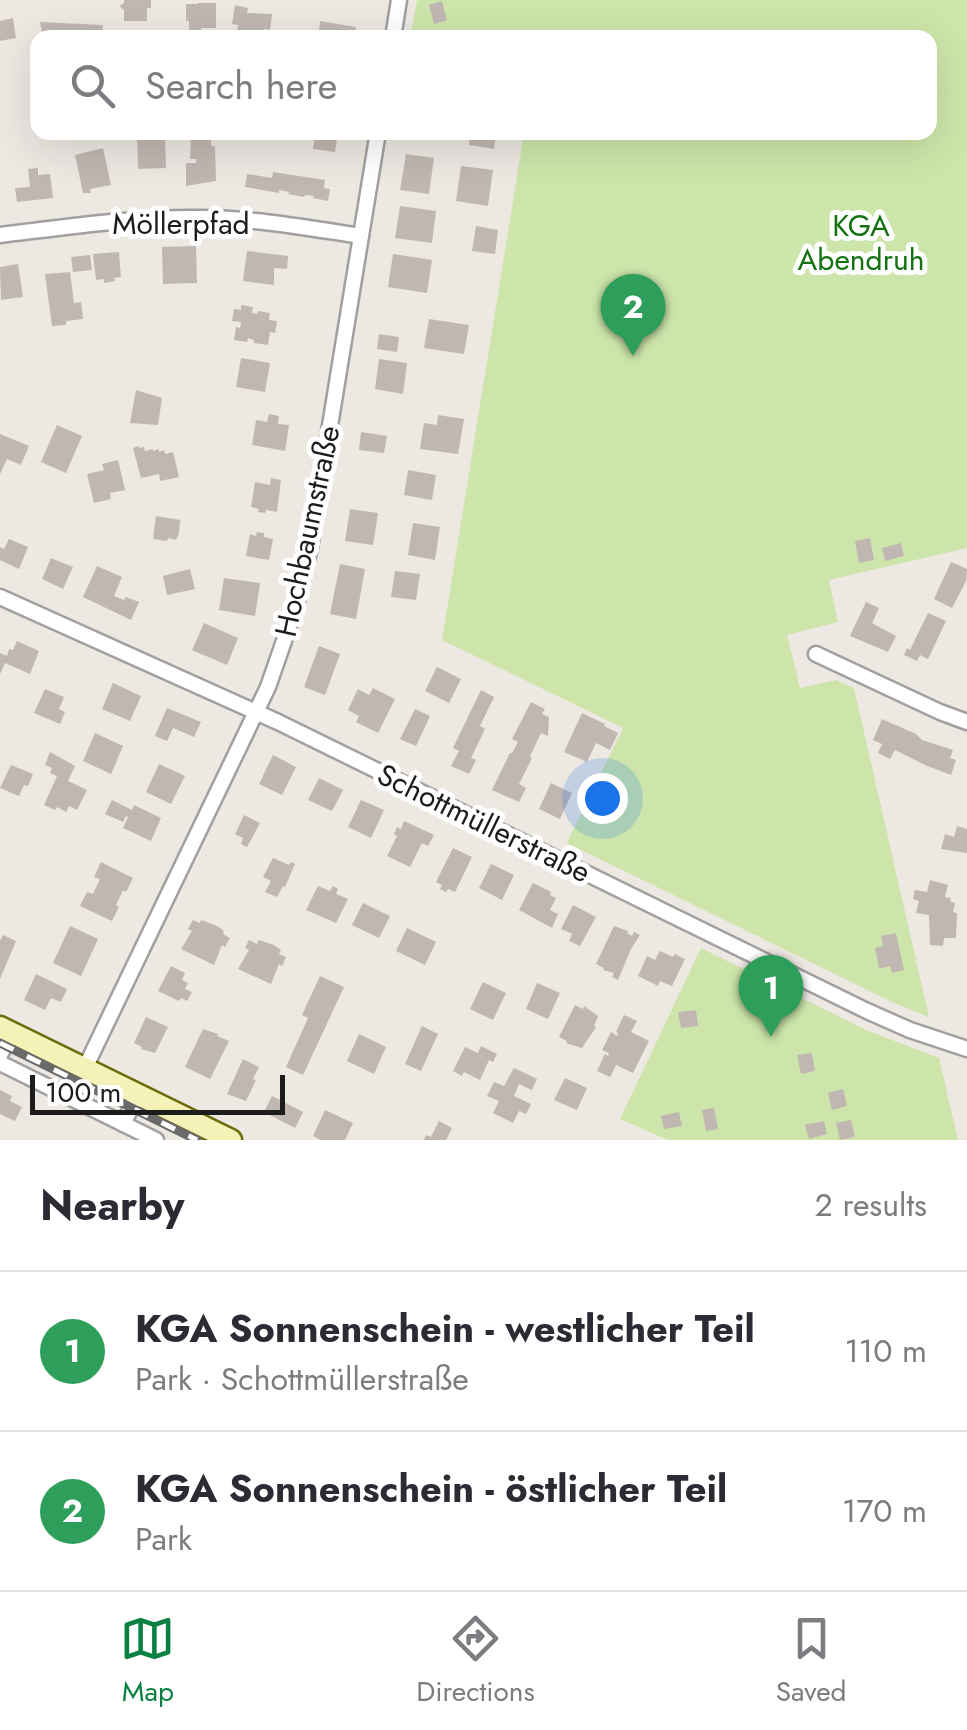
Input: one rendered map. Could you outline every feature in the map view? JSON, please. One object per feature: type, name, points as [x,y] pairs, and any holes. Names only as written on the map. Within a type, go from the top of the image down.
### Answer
[{"type":"main road","points":[[6,1029],[231,1140]]},
{"type":"street","points":[[394,30],[399,0]]},
{"type":"street","name":"Hochbaumstraße","points":[[85,1068],[256,711],[287,636],[310,548],[377,140]]},
{"type":"street","name":"Möllerpfad","points":[[0,235],[152,218],[197,218],[258,221],[361,236]]},
{"type":"street","name":"Schottmüllerstraße","points":[[0,597],[256,711],[867,1011],[967,1048]]},
{"type":"street","points":[[816,654],[967,722]]},
{"type":"street","points":[[0,1055],[6,1029]]},
{"type":"street","points":[[0,1063],[156,1140]]},
{"type":"street","points":[[123,1124],[138,1094]]},
{"type":"green space","name":"KGA Abendruh","points":[[417,0],[967,0],[967,548],[829,580],[838,622],[787,635],[800,688],[836,680],[854,688],[929,1017],[567,843],[623,728],[442,640],[523,140],[937,140],[937,30],[411,30]]},
{"type":"green space","points":[[701,948],[866,1030],[939,1058],[958,1140],[668,1140],[620,1119]]},
{"type":"building","points":[[124,0],[151,0],[147,21],[124,21],[124,10],[119,6]]},
{"type":"building","points":[[442,1],[447,20],[434,24],[429,5]]},
{"type":"building","points":[[216,3],[216,28],[189,30],[186,4]]},
{"type":"building","points":[[235,5],[248,8],[247,13],[272,14],[270,30],[237,30],[238,25],[232,24]]},
{"type":"building","points":[[13,18],[16,38],[0,41],[0,21]]},
{"type":"building","points":[[320,21],[356,27],[355,30],[319,30]]},
{"type":"building","points":[[40,22],[103,25],[103,30],[42,30]]},
{"type":"building","points":[[137,140],[165,140],[166,168],[138,169]]},
{"type":"building","points":[[191,140],[211,140],[211,146],[215,146],[216,181],[186,186],[186,163],[196,163],[196,159],[190,159]]},
{"type":"building","points":[[314,140],[337,140],[335,152],[313,149]]},
{"type":"building","points":[[469,140],[495,140],[494,149],[469,145]]},
{"type":"building","points":[[103,148],[111,185],[83,193],[75,155]]},
{"type":"building","points":[[406,154],[434,158],[429,194],[400,190]]},
{"type":"building","points":[[461,166],[493,170],[488,206],[456,201]]},
{"type":"building","points":[[38,168],[38,175],[50,174],[53,198],[17,202],[15,188],[30,187],[28,169]]},
{"type":"building","points":[[273,172],[325,180],[324,188],[330,189],[328,201],[245,187],[247,174],[272,178]]},
{"type":"building","points":[[400,206],[436,211],[432,243],[395,238]]},
{"type":"building","points":[[476,226],[498,230],[495,254],[472,251]]},
{"type":"building","points":[[196,246],[197,283],[163,284],[162,247]]},
{"type":"building","points":[[247,251],[288,256],[287,269],[274,268],[274,285],[243,281]]},
{"type":"building","points":[[119,252],[121,277],[104,283],[104,279],[96,280],[93,254]]},
{"type":"building","points":[[393,254],[432,260],[427,293],[388,287]]},
{"type":"building","points":[[90,255],[92,270],[73,272],[71,257]]},
{"type":"building","points":[[18,264],[23,297],[1,300],[0,267]]},
{"type":"building","points":[[70,272],[74,303],[81,302],[83,319],[52,326],[45,274]]},
{"type":"building","points":[[241,305],[253,307],[252,313],[270,313],[269,320],[277,321],[268,345],[248,338],[247,342],[234,340],[241,322],[232,321],[234,309],[241,310]]},
{"type":"building","points":[[429,319],[469,325],[464,354],[424,348]]},
{"type":"building","points":[[379,334],[399,337],[397,352],[377,349]]},
{"type":"building","points":[[241,358],[270,363],[265,392],[236,387]]},
{"type":"building","points":[[379,359],[407,363],[403,394],[375,389]]},
{"type":"building","points":[[136,390],[162,398],[158,425],[130,423]]},
{"type":"building","points":[[269,414],[279,416],[278,424],[289,425],[285,451],[252,445],[256,420],[267,422]]},
{"type":"building","points":[[438,415],[464,419],[458,454],[420,449],[424,423],[437,425]]},
{"type":"building","points":[[57,425],[82,436],[66,473],[41,462]]},
{"type":"building","points":[[361,432],[387,436],[384,453],[359,450]]},
{"type":"building","points":[[0,434],[29,446],[21,465],[7,459],[0,474]]},
{"type":"building","points":[[139,446],[145,451],[173,452],[179,477],[160,481],[159,474],[141,478],[133,448]]},
{"type":"building","points":[[118,460],[125,490],[110,493],[111,499],[94,503],[87,474],[104,470],[102,464]]},
{"type":"building","points":[[408,470],[436,475],[432,500],[404,495]]},
{"type":"building","points":[[271,478],[281,480],[277,512],[258,512],[259,509],[251,507],[255,482],[270,485]]},
{"type":"building","points":[[350,509],[378,513],[373,545],[345,541]]},
{"type":"building","points":[[156,516],[180,520],[176,540],[153,539]]},
{"type":"building","points":[[413,523],[440,527],[435,560],[408,555]]},
{"type":"building","points":[[257,532],[273,539],[269,560],[246,556],[250,534],[256,536]]},
{"type":"building","points":[[870,538],[874,560],[859,563],[855,541]]},
{"type":"building","points":[[9,539],[28,547],[19,569],[0,560],[0,547],[4,549]]},
{"type":"building","points":[[901,543],[904,556],[885,561],[882,548]]},
{"type":"building","points":[[51,558],[73,567],[63,589],[42,579]]},
{"type":"building","points":[[951,562],[967,569],[966,581],[952,608],[934,599]]},
{"type":"building","points":[[340,564],[365,569],[356,619],[330,614]]},
{"type":"building","points":[[97,566],[122,577],[114,596],[139,602],[131,620],[83,597]]},
{"type":"building","points":[[190,569],[195,589],[167,595],[163,576]]},
{"type":"building","points":[[395,571],[420,574],[416,600],[391,597]]},
{"type":"building","points":[[224,578],[260,583],[255,616],[219,610]]},
{"type":"building","points":[[866,602],[879,608],[872,623],[896,636],[888,652],[850,636]]},
{"type":"building","points":[[928,613],[946,621],[928,659],[920,655],[917,661],[904,655]]},
{"type":"building","points":[[204,623],[238,638],[227,665],[192,650]]},
{"type":"building","points":[[17,641],[39,651],[30,674],[5,663],[0,674],[0,653],[7,656]]},
{"type":"building","points":[[319,646],[340,654],[325,695],[304,687]]},
{"type":"building","points":[[437,667],[461,679],[449,703],[425,691]]},
{"type":"building","points":[[113,683],[141,696],[130,721],[102,709]]},
{"type":"building","points":[[373,688],[395,699],[378,733],[356,722],[359,716],[348,710],[358,689],[369,695]]},
{"type":"building","points":[[45,689],[64,697],[59,709],[65,712],[60,724],[34,713]]},
{"type":"building","points":[[481,690],[494,697],[480,726],[485,729],[471,758],[476,760],[469,774],[451,766],[459,751],[453,748]]},
{"type":"building","points":[[531,702],[545,709],[542,714],[549,717],[548,736],[541,733],[530,756],[519,784],[526,788],[519,802],[492,790],[518,742],[512,739]]},
{"type":"building","points":[[167,708],[201,722],[194,737],[173,728],[167,741],[155,736]]},
{"type":"building","points":[[415,709],[430,716],[416,746],[400,739]]},
{"type":"building","points":[[582,713],[618,733],[610,750],[596,743],[587,762],[564,752]]},
{"type":"building","points":[[882,719],[922,740],[953,750],[950,758],[956,760],[951,775],[895,750],[890,759],[878,753],[882,744],[873,740]]},
{"type":"building","points":[[95,733],[123,746],[111,774],[83,761]]},
{"type":"building","points":[[50,752],[75,766],[68,781],[87,790],[77,810],[69,806],[66,812],[44,805],[57,776],[45,765]]},
{"type":"building","points":[[273,755],[296,767],[282,795],[259,784]]},
{"type":"building","points":[[159,764],[185,776],[171,804],[146,792]]},
{"type":"building","points":[[11,765],[33,774],[19,796],[0,788]]},
{"type":"building","points":[[319,778],[343,790],[332,811],[308,800]]},
{"type":"building","points":[[551,783],[572,793],[560,819],[539,809]]},
{"type":"building","points":[[112,800],[161,818],[151,841],[123,828],[128,817],[123,822],[105,814]]},
{"type":"building","points":[[361,800],[384,810],[371,838],[348,827]]},
{"type":"building","points":[[244,815],[260,823],[247,847],[241,844],[243,838],[235,834]]},
{"type":"building","points":[[404,821],[434,835],[428,846],[422,843],[410,867],[387,856],[397,827],[401,829]]},
{"type":"building","points":[[957,826],[967,829],[967,853],[941,849],[945,834],[954,837]]},
{"type":"building","points":[[453,848],[472,857],[455,892],[446,892],[436,882]]},
{"type":"building","points":[[273,858],[295,864],[277,897],[265,892],[271,881],[263,877]]},
{"type":"building","points":[[101,862],[133,878],[126,892],[123,890],[112,921],[80,906],[87,892],[93,894],[100,879],[94,877]]},
{"type":"building","points":[[491,864],[514,875],[502,900],[479,888]]},
{"type":"building","points":[[930,880],[948,885],[945,897],[955,903],[953,912],[957,913],[956,938],[944,938],[943,946],[930,945],[929,915],[916,913],[919,901],[913,899],[915,890],[927,892]]},
{"type":"building","points":[[533,883],[556,898],[550,910],[558,914],[552,928],[519,910]]},
{"type":"building","points":[[318,886],[330,891],[333,886],[338,889],[336,894],[348,899],[336,923],[306,910]]},
{"type":"building","points":[[363,903],[390,916],[379,938],[352,925]]},
{"type":"building","points":[[573,905],[596,917],[580,946],[569,941],[572,934],[561,929]]},
{"type":"building","points":[[193,920],[217,926],[230,938],[225,947],[222,945],[214,965],[181,949],[192,931],[188,929]]},
{"type":"building","points":[[70,926],[98,939],[81,976],[53,963]]},
{"type":"building","points":[[614,926],[632,936],[634,932],[640,935],[618,980],[612,977],[614,973],[596,964]]},
{"type":"building","points":[[407,928],[436,942],[425,965],[396,951]]},
{"type":"building","points":[[896,933],[904,970],[892,973],[890,966],[879,969],[875,948],[883,946],[881,936]]},
{"type":"building","points":[[3,935],[16,941],[0,979],[0,941]]},
{"type":"building","points":[[249,940],[274,945],[286,957],[271,984],[238,969],[249,950],[245,948]]},
{"type":"building","points":[[660,951],[685,959],[672,986],[660,981],[658,986],[638,976],[647,956],[655,960]]},
{"type":"building","points":[[171,966],[185,973],[185,989],[192,992],[187,1001],[158,991]]},
{"type":"building","points":[[36,974],[67,989],[61,1002],[51,998],[45,1010],[24,1000]]},
{"type":"building","points":[[320,976],[344,987],[303,1075],[286,1067],[308,1018],[302,1015]]},
{"type":"building","points":[[483,982],[506,993],[493,1020],[470,1009]]},
{"type":"building","points":[[537,983],[560,993],[548,1019],[526,1009]]},
{"type":"building","points":[[787,994],[790,1010],[771,1013],[768,997]]},
{"type":"building","points":[[575,1005],[598,1016],[596,1027],[582,1048],[559,1037]]},
{"type":"building","points":[[696,1010],[698,1026],[681,1028],[678,1012]]},
{"type":"building","points":[[624,1015],[637,1021],[631,1032],[649,1041],[633,1073],[616,1065],[610,1077],[597,1071],[609,1053],[602,1050],[611,1032],[617,1036]]},
{"type":"building","points":[[146,1017],[168,1027],[155,1053],[134,1043]]},
{"type":"building","points":[[422,1026],[438,1034],[421,1071],[405,1064]]},
{"type":"building","points":[[203,1029],[229,1041],[210,1079],[185,1067]]},
{"type":"building","points":[[359,1034],[386,1047],[374,1074],[347,1061]]},
{"type":"building","points":[[481,1046],[497,1054],[493,1062],[489,1060],[480,1080],[453,1071],[465,1047],[478,1053]]},
{"type":"building","points":[[812,1053],[815,1071],[801,1074],[797,1055]]},
{"type":"building","points":[[243,1059],[259,1067],[246,1101],[227,1094]]},
{"type":"building","points":[[514,1068],[537,1079],[532,1090],[519,1084],[514,1096],[531,1104],[526,1114],[519,1111],[513,1123],[493,1113],[499,1101],[487,1096],[494,1082],[504,1086]]},
{"type":"building","points":[[565,1078],[587,1088],[577,1110],[554,1100]]},
{"type":"building","points":[[843,1089],[847,1106],[832,1110],[828,1093]]},
{"type":"building","points":[[0,1090],[22,1107],[15,1121],[0,1114]]},
{"type":"building","points":[[272,1096],[303,1112],[295,1128],[264,1112]]},
{"type":"building","points":[[714,1108],[718,1129],[706,1131],[702,1110]]},
{"type":"building","points":[[325,1110],[353,1123],[345,1140],[313,1136]]},
{"type":"building","points":[[679,1112],[682,1126],[664,1129],[661,1116]]},
{"type":"building","points":[[851,1120],[855,1137],[840,1140],[836,1123]]},
{"type":"building","points":[[439,1121],[452,1128],[446,1140],[424,1140],[426,1135],[431,1137]]},
{"type":"building","points":[[824,1121],[827,1134],[809,1139],[805,1125]]},
{"type":"railway","points":[[0,1043],[197,1140]]},
{"type":"place","name":"KGA Sonnenschein - östlicher Teil","points":[[633,356]]},
{"type":"place","name":"KGA Sonnenschein - westlicher Teil","points":[[771,1037]]}]
